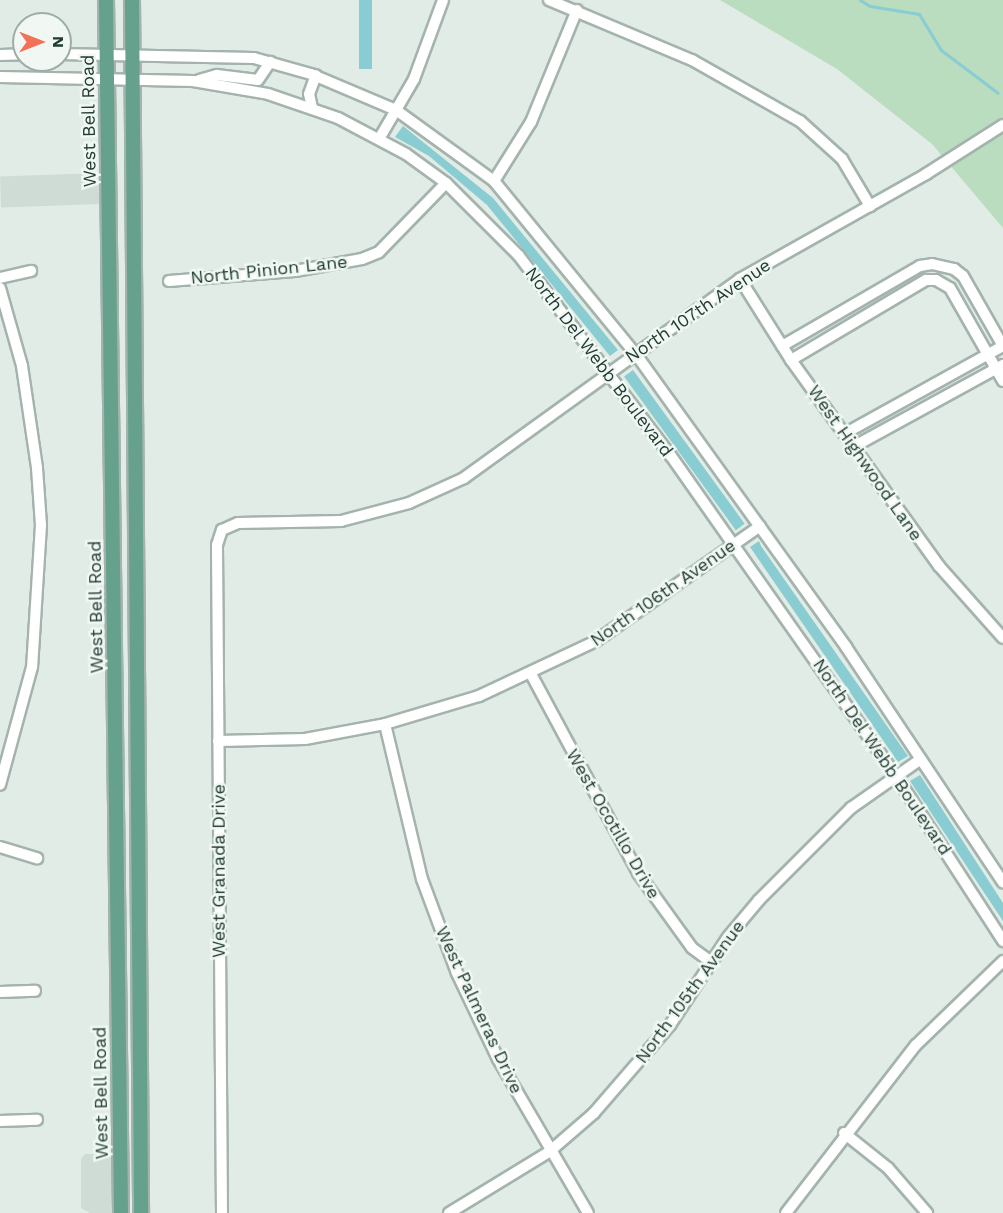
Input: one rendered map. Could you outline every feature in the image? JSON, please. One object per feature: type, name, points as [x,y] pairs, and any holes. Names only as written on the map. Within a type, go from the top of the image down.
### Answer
[{"type":"main road","name":"West Bell Road","points":[[106,0],[120,1213]]},
{"type":"main road","points":[[132,0],[141,1213]]},
{"type":"street","points":[[380,139],[418,71],[443,0]]},
{"type":"street","points":[[549,0],[692,60],[800,121],[842,159],[870,206]]},
{"type":"street","points":[[494,181],[531,122],[577,10]]},
{"type":"street","name":"North Del Webb Boulevard","points":[[72,54],[193,54],[270,62],[316,75],[396,110],[494,181],[635,352],[760,526],[1003,882]]},
{"type":"street","points":[[193,81],[217,75],[258,80],[270,62]]},
{"type":"street","points":[[312,108],[309,94],[316,75]]},
{"type":"street","name":"North Del Webb Boulevard","points":[[0,77],[107,77],[134,81],[193,81],[268,94],[312,108],[380,139],[446,183],[519,256],[734,544],[896,777],[1003,941]]},
{"type":"street","name":"North 107th Avenue","points":[[222,530],[238,524],[341,521],[409,503],[482,466],[635,352],[740,279],[870,206],[1003,125]]},
{"type":"street","name":"North Pinion Lane","points":[[169,281],[295,272],[362,259],[379,252],[446,183]]},
{"type":"street","points":[[782,346],[911,271],[932,264],[954,269],[963,276],[1003,346],[844,434]]},
{"type":"street","points":[[0,278],[32,271]]},
{"type":"street","name":"West Highwood Lane","points":[[740,279],[791,360],[939,566],[1003,638]]},
{"type":"street","points":[[791,360],[926,280],[936,280],[945,281],[950,288],[988,354],[999,366],[1003,381]]},
{"type":"street","points":[[0,288],[22,366],[38,468],[41,525],[32,667],[0,785]]},
{"type":"street","points":[[853,447],[999,366]]},
{"type":"street","name":"North 106th Avenue","points":[[218,741],[305,739],[385,724],[479,696],[531,674],[613,630],[760,526]]},
{"type":"street","name":"West Granada Drive","points":[[222,530],[217,545],[222,1213]]},
{"type":"street","name":"West Ocotillo Drive","points":[[531,674],[638,873],[692,948],[711,962]]},
{"type":"street","name":"West Palmeras Drive","points":[[385,724],[422,879],[441,932],[498,1059],[549,1152],[588,1213]]},
{"type":"street","name":"North 105th Avenue","points":[[449,1213],[549,1152],[613,1093],[670,1025],[711,962],[759,900],[851,808],[921,759]]},
{"type":"street","points":[[0,847],[37,858]]},
{"type":"street","points":[[786,1213],[844,1134],[916,1045],[1003,961]]},
{"type":"street","points":[[0,992],[35,991]]},
{"type":"street","points":[[0,1121],[37,1120]]},
{"type":"street","points":[[844,1134],[888,1168],[927,1213]]},
{"type":"shaded area","points":[[101,173],[102,204],[1,208],[0,177]]},
{"type":"shaded area","points":[[85,1154],[112,1154],[112,1213],[90,1213],[81,1208],[81,1159]]},
{"type":"green space","points":[[720,0],[1003,0],[1003,228],[932,144],[837,69]]},
{"type":"water","points":[[359,0],[372,0],[372,69],[359,69]]},
{"type":"water","points":[[403,126],[493,198],[618,350],[610,356],[487,205],[429,156],[395,137]]},
{"type":"water","points":[[633,370],[745,524],[736,530],[624,376]]},
{"type":"water","points":[[759,541],[908,756],[898,762],[750,547]]},
{"type":"water","points":[[920,775],[1003,903],[1003,921],[910,781]]},
{"type":"waterway","points":[[860,0],[870,6],[919,14],[941,50],[998,93]]}]
